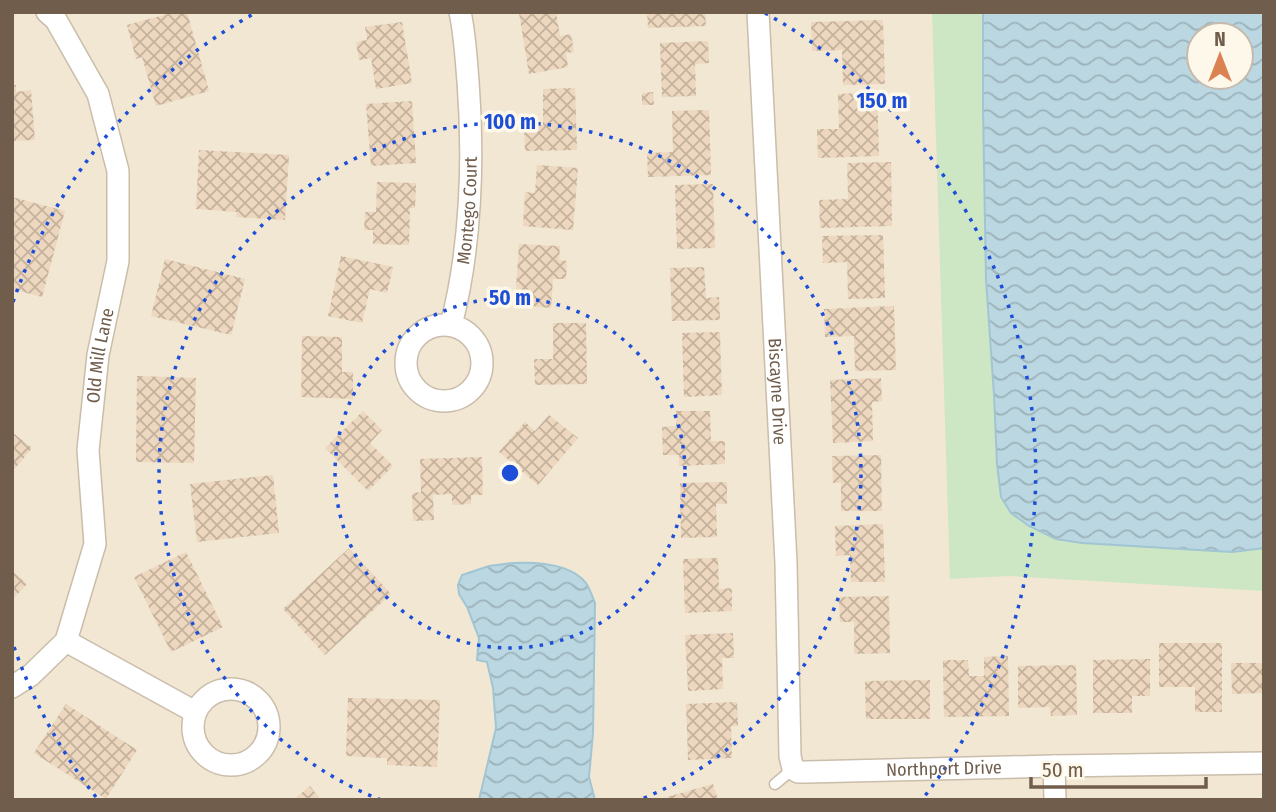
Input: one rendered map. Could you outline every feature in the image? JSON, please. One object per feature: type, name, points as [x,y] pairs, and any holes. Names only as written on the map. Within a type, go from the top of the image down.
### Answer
[{"type":"street","name":"Old Mill Lane","points":[[12,687],[31,676],[65,641],[95,544],[88,450],[98,355],[118,261],[118,171],[98,94],[56,20],[47,12]]},
{"type":"street","name":"Montego Court","points":[[451,325],[458,296],[469,203],[471,145],[464,30],[460,12]]},
{"type":"street","name":"Biscayne Drive","points":[[758,12],[786,563],[790,757],[793,769]]},
{"type":"street","points":[[65,641],[195,712]]},
{"type":"street","name":"Northport Drive","points":[[793,769],[807,772],[1264,763]]},
{"type":"street","points":[[1054,766],[1055,800]]},
{"type":"lane","points":[[775,785],[793,769]]},
{"type":"shaded area","points":[[12,12],[1264,12],[1264,800],[12,800]]},
{"type":"green space","points":[[932,12],[983,12],[986,279],[1001,497],[1011,513],[1029,526],[1056,539],[1232,552],[1264,548],[1264,591],[1008,576],[950,579]]},
{"type":"water","points":[[983,12],[1264,12],[1264,548],[1232,552],[1082,543],[1056,539],[1029,526],[1011,513],[1001,497],[997,464],[986,279]]},
{"type":"water","points":[[542,564],[571,571],[586,583],[595,603],[593,733],[589,777],[595,800],[479,800],[496,728],[493,688],[487,662],[477,660],[479,638],[459,594],[458,585],[462,575],[489,566]]},
{"type":"building","points":[[175,12],[187,12],[209,91],[156,106],[142,57],[136,59],[127,25]]},
{"type":"building","points":[[556,12],[560,36],[571,34],[574,52],[566,53],[568,67],[529,74],[519,13]]},
{"type":"building","points":[[647,12],[705,12],[706,26],[648,28]]},
{"type":"building","points":[[883,20],[885,84],[843,85],[842,50],[812,51],[811,22]]},
{"type":"building","points":[[402,22],[412,83],[376,89],[371,58],[359,60],[356,42],[367,40],[365,27]]},
{"type":"building","points":[[708,41],[709,63],[695,64],[696,96],[662,97],[660,43]]},
{"type":"building","points":[[12,85],[16,85],[16,92],[31,90],[35,140],[12,141]]},
{"type":"building","points":[[575,88],[577,150],[525,151],[524,125],[543,125],[543,89]]},
{"type":"building","points":[[653,92],[654,105],[642,105],[642,93]]},
{"type":"building","points":[[877,92],[879,156],[818,158],[817,129],[839,129],[838,94]]},
{"type":"building","points":[[412,101],[416,163],[371,166],[366,104]]},
{"type":"building","points":[[709,110],[711,175],[648,177],[647,153],[673,152],[672,111]]},
{"type":"building","points":[[199,150],[289,155],[285,220],[236,217],[237,212],[196,209]]},
{"type":"building","points":[[891,162],[892,226],[820,228],[819,200],[848,199],[847,163]]},
{"type":"building","points":[[537,165],[578,168],[573,230],[523,226],[525,192],[535,193]]},
{"type":"building","points":[[377,182],[416,183],[415,208],[410,208],[409,245],[373,244],[373,230],[364,230],[365,212],[376,212]]},
{"type":"building","points":[[713,184],[715,248],[677,249],[675,185]]},
{"type":"building","points":[[12,197],[65,211],[42,297],[12,289]]},
{"type":"building","points":[[883,235],[885,298],[848,299],[847,262],[823,263],[822,236]]},
{"type":"building","points":[[519,244],[560,246],[559,260],[567,261],[566,279],[553,279],[551,308],[515,305]]},
{"type":"building","points":[[341,256],[393,267],[387,293],[370,289],[362,323],[328,316]]},
{"type":"building","points":[[165,259],[245,279],[231,335],[151,316]]},
{"type":"building","points":[[704,267],[706,298],[719,297],[720,320],[672,321],[670,268]]},
{"type":"building","points":[[894,306],[896,370],[855,371],[854,336],[825,337],[824,309]]},
{"type":"building","points":[[553,323],[586,323],[587,384],[535,385],[534,359],[553,359]]},
{"type":"building","points":[[720,332],[722,395],[684,397],[682,333]]},
{"type":"building","points":[[302,336],[342,337],[342,372],[353,372],[353,399],[301,397]]},
{"type":"building","points":[[137,376],[196,378],[194,463],[136,462]]},
{"type":"building","points":[[881,378],[882,401],[872,402],[873,441],[833,443],[830,380]]},
{"type":"building","points":[[363,411],[382,430],[370,443],[393,466],[368,491],[325,448]]},
{"type":"building","points":[[676,411],[710,411],[711,441],[725,441],[725,464],[679,466],[679,455],[663,455],[662,427],[676,426]]},
{"type":"building","points":[[549,415],[578,438],[538,485],[499,452],[525,422],[535,431]]},
{"type":"building","points":[[12,432],[32,448],[12,472]]},
{"type":"building","points":[[881,455],[882,511],[841,511],[841,483],[833,483],[832,456]]},
{"type":"building","points":[[482,457],[483,495],[471,495],[471,504],[452,505],[452,494],[433,495],[434,520],[413,521],[412,493],[421,492],[420,459]]},
{"type":"building","points":[[273,475],[279,533],[197,542],[190,484]]},
{"type":"building","points":[[727,482],[727,504],[716,504],[717,537],[681,538],[680,483]]},
{"type":"building","points":[[883,524],[885,582],[851,582],[850,555],[836,556],[835,526]]},
{"type":"building","points":[[349,548],[391,594],[325,655],[283,609]]},
{"type":"building","points":[[186,552],[223,627],[171,652],[134,577]]},
{"type":"building","points":[[718,558],[719,589],[732,588],[732,611],[685,613],[683,559]]},
{"type":"building","points":[[12,571],[27,584],[12,600]]},
{"type":"building","points":[[889,596],[890,653],[854,654],[854,622],[840,622],[839,597]]},
{"type":"building","points":[[733,633],[734,658],[722,658],[723,689],[688,691],[685,635]]},
{"type":"building","points":[[1159,643],[1222,643],[1222,712],[1195,712],[1195,687],[1159,687]]},
{"type":"building","points":[[1008,656],[1009,716],[944,717],[943,660],[968,660],[969,676],[984,676],[984,657]]},
{"type":"building","points":[[1150,659],[1150,696],[1132,696],[1132,713],[1093,713],[1093,660]]},
{"type":"building","points":[[1231,663],[1264,663],[1264,693],[1232,694]]},
{"type":"building","points":[[1076,665],[1077,715],[1051,716],[1050,707],[1018,708],[1018,666]]},
{"type":"building","points":[[930,680],[930,719],[866,719],[865,681]]},
{"type":"building","points":[[348,698],[440,700],[437,767],[387,765],[387,758],[346,756]]},
{"type":"building","points":[[737,702],[738,726],[731,726],[732,758],[688,760],[686,704]]},
{"type":"building","points":[[66,704],[137,750],[106,799],[34,753]]},
{"type":"building","points":[[713,784],[718,800],[668,800],[667,797]]},
{"type":"building","points":[[310,786],[321,800],[293,800]]}]
